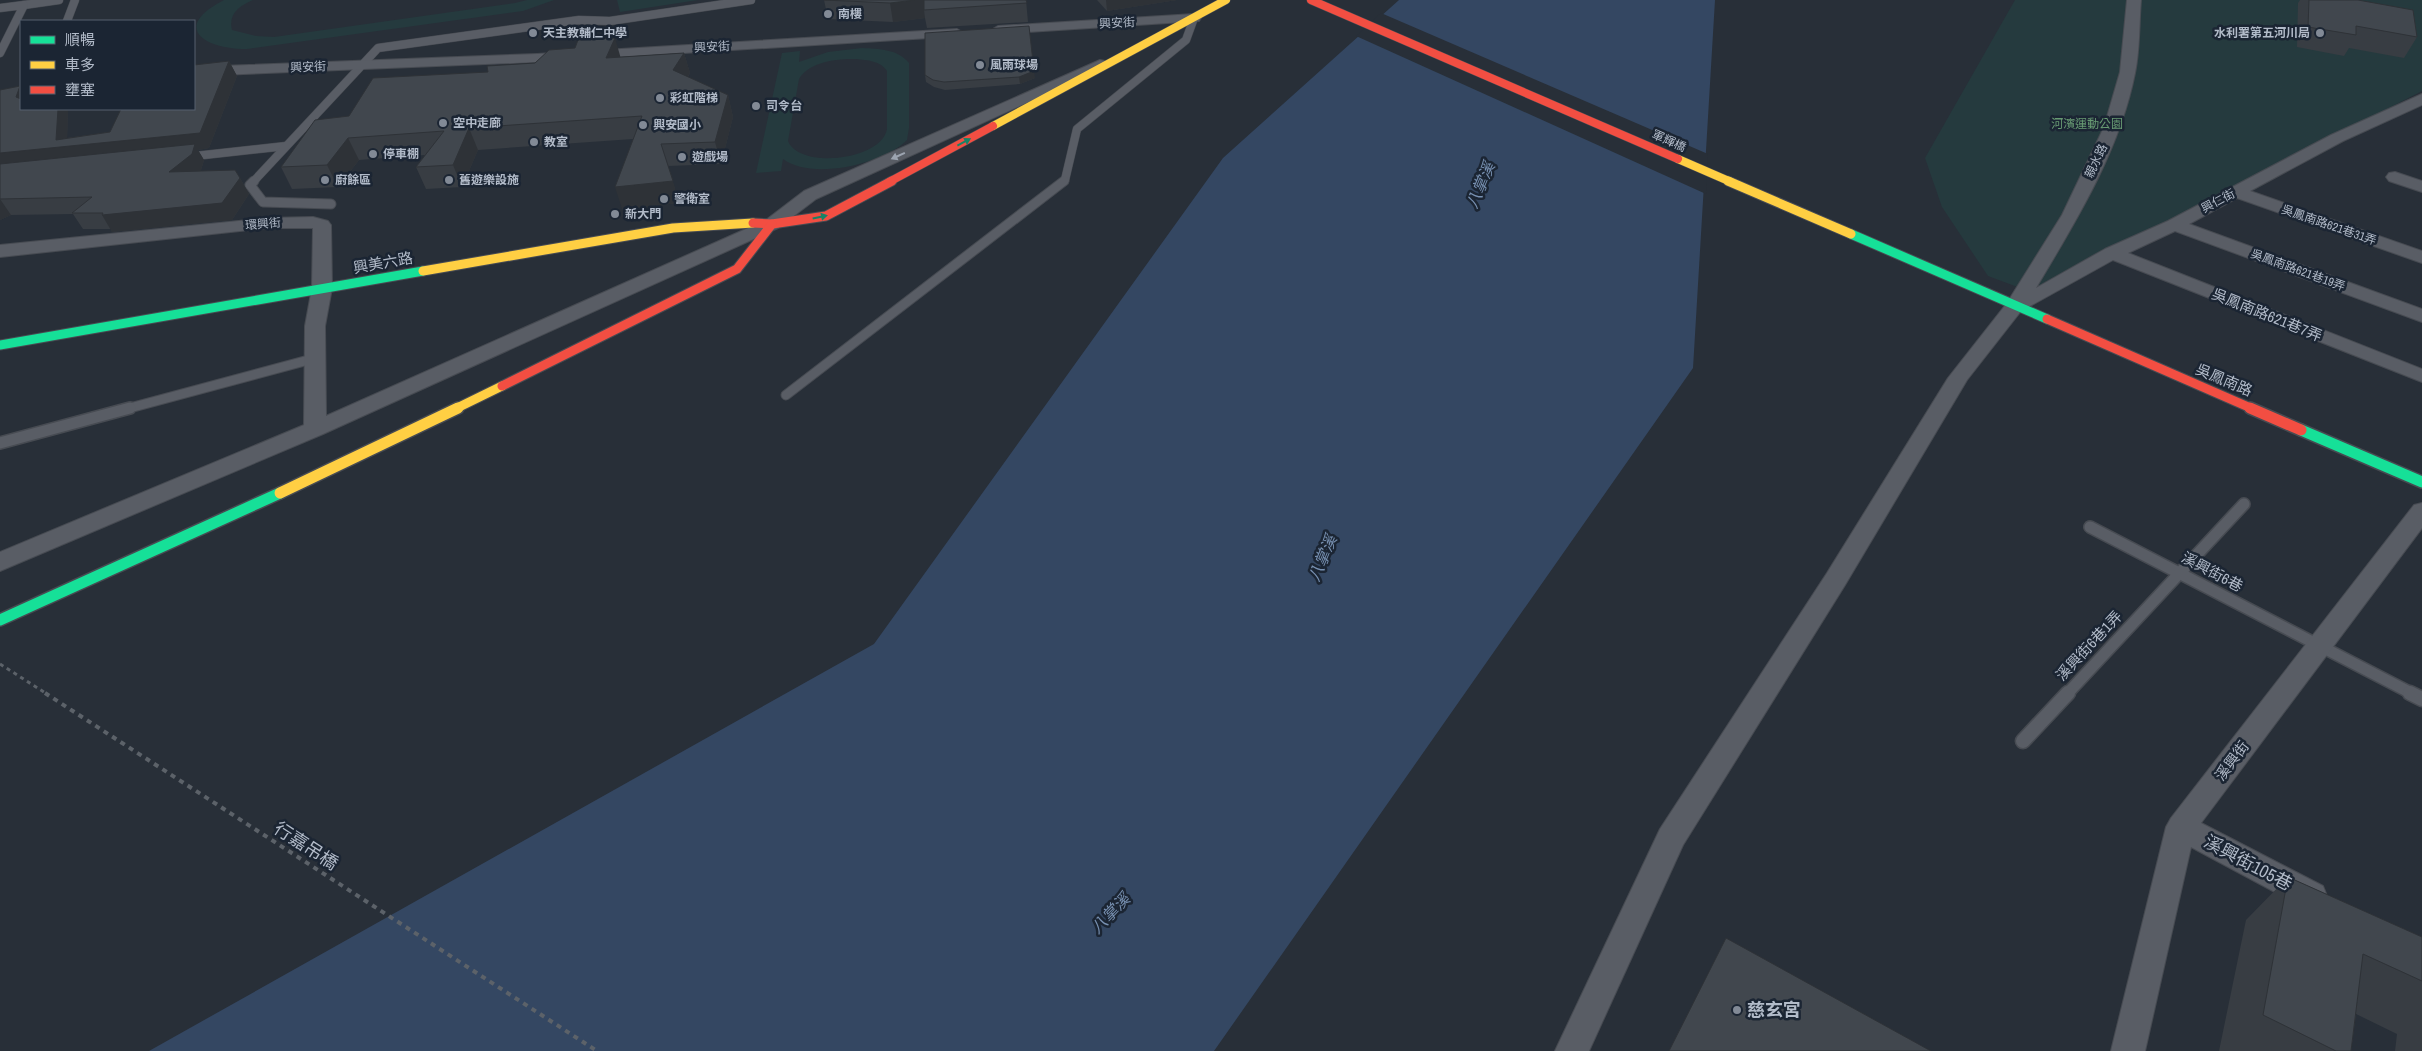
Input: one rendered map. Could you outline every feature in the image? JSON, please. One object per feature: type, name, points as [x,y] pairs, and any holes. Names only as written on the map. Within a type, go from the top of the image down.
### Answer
[{"type":"street","name":"興安街","points":[[987,31],[1194,18],[1226,0]]},
{"type":"street","name":"軍輝橋","points":[[1311,0],[2015,306]]},
{"type":"street","name":"親水路","points":[[1572,1051],[1671,838],[1836,579],[1958,378],[2015,306],[2071,215],[2112,127],[2128,72],[2134,0]]},
{"type":"street","name":"興美六路","points":[[0,345],[673,228],[742,223],[772,224],[826,216],[1194,18]]},
{"type":"street","name":"興安街","points":[[195,72],[537,58],[968,32]]},
{"type":"street","points":[[0,562],[315,429],[772,224],[810,196],[1149,41]]},
{"type":"street","name":"興仁街","points":[[2015,306],[2112,253],[2174,224],[2338,138],[2422,99]]},
{"type":"street","points":[[2395,177],[2422,187]]},
{"type":"street","name":"吳鳳南路621巷31弄","points":[[2236,192],[2422,257]]},
{"type":"street","name":"環興街","points":[[0,251],[268,223],[313,222],[322,225],[322,288],[316,326],[315,429]]},
{"type":"street","points":[[0,620],[364,454],[737,268],[772,224]]},
{"type":"street","name":"吳鳳南路621巷19弄","points":[[2174,224],[2422,316]]},
{"type":"street","name":"吳鳳南路621巷7弄","points":[[2112,253],[2422,376]]},
{"type":"street","name":"吳鳳南路","points":[[2015,306],[2422,482]]},
{"type":"street","name":"溪興街","points":[[2128,1051],[2180,828],[2422,511]]},
{"type":"street","name":"溪興街105巷","points":[[2180,828],[2336,909]]},
{"type":"lane","points":[[0,8],[59,0]]},
{"type":"lane","points":[[67,20],[75,0]]},
{"type":"lane","points":[[331,204],[263,202],[250,185],[378,48],[579,20],[610,21],[751,0]]},
{"type":"lane","points":[[0,53],[3,42],[24,5]]},
{"type":"lane","points":[[786,395],[1065,180],[1077,129],[1186,40],[1194,18]]},
{"type":"lane","points":[[178,158],[286,146]]},
{"type":"lane","points":[[0,443],[316,358]]},
{"type":"lane","name":"溪興街6巷1弄","points":[[2023,741],[2244,504]]},
{"type":"lane","name":"溪興街6巷","points":[[2090,527],[2422,699]]},
{"type":"path","name":"行嘉吊橋","points":[[0,664],[597,1051]]},
{"type":"green space","points":[[224,0],[253,0],[239,8],[233,15],[232,30],[256,36],[274,37],[527,0],[554,0],[523,11],[247,49],[232,48],[207,41],[196,28],[199,19],[208,10]]},
{"type":"green space","points":[[617,0],[698,0],[620,12]]},
{"type":"green space","name":"河濱運動公園","points":[[2015,0],[2422,0],[2422,91],[2031,292],[1988,276],[1942,207],[1925,158]]},
{"type":"green space","points":[[862,48],[881,49],[894,52],[905,58],[909,63],[909,128],[907,140],[896,149],[882,156],[847,167],[811,169],[783,159],[781,171],[756,173],[782,53],[800,51],[799,62],[828,52]],"holes":[[[856,59],[877,63],[887,71],[887,129],[882,140],[871,148],[840,158],[808,156],[795,150],[788,141],[799,79],[810,68],[824,62]]]},
{"type":"water","name":"八掌溪","points":[[1399,0],[1715,0],[1693,368],[1214,1051],[149,1051],[874,644],[1223,158]]},
{"type":"pier","points":[[1381,13],[1708,154],[1706,194],[1356,36]]},
{"type":"building","points":[[824,0],[915,0],[890,3]]},
{"type":"building","points":[[924,0],[1026,0],[1027,3],[924,10]]},
{"type":"building","points":[[2309,0],[2358,0],[2413,10],[2417,37],[2356,26],[2356,35],[2308,27]]},
{"type":"building","name":"風雨球場","points":[[1029,26],[1034,71],[1019,77],[944,82],[933,80],[925,75],[925,33]]},
{"type":"building","points":[[615,38],[606,58],[684,53],[673,70],[728,95],[715,142],[661,144],[673,181],[615,187],[642,116],[469,128],[453,165],[416,167],[444,131],[348,138],[327,165],[281,167],[315,120],[349,116],[373,78],[488,72],[487,66],[535,63],[549,50],[575,48],[578,40]]},
{"type":"building","points":[[229,61],[200,133],[0,153],[0,90],[20,86],[16,97],[20,99],[20,110],[58,110],[56,140],[110,132],[121,110],[195,110],[195,65]]},
{"type":"building","points":[[195,144],[192,154],[169,172],[235,170],[240,178],[222,203],[102,215],[103,213],[72,213],[92,197],[0,199],[0,164]]},
{"type":"building","points":[[2288,877],[2422,937],[2422,981],[2363,954],[2351,1051],[2336,1051],[2263,1015]]},
{"type":"building","points":[[1726,938],[1931,1051],[1669,1051]]},
{"type":"traffic: fast","points":[[1851,234],[2047,319]]},
{"type":"traffic: fast","points":[[0,345],[423,271]]},
{"type":"traffic: fast","points":[[2301,430],[2422,482]]},
{"type":"traffic: fast","points":[[0,620],[280,493]]},
{"type":"traffic: slow","points":[[993,126],[1226,0]]},
{"type":"traffic: slow","points":[[1678,159],[1851,234]]},
{"type":"traffic: slow","points":[[423,271],[673,228],[753,223]]},
{"type":"traffic: slow","points":[[280,493],[365,454],[502,386]]},
{"type":"traffic: jam","points":[[1311,0],[1678,159]]},
{"type":"traffic: jam","points":[[753,223],[772,224],[826,216],[993,126]]},
{"type":"traffic: jam","points":[[502,386],[737,269],[772,224]]},
{"type":"traffic: jam","points":[[2047,319],[2301,430]]},
{"type":"place","name":"南樓","points":[[828,14]]},
{"type":"place","name":"天主教輔仁中學","points":[[533,33]]},
{"type":"place","name":"水利署第五河川局","points":[[2320,33]]},
{"type":"place","name":"風雨球場","points":[[980,65]]},
{"type":"place","name":"彩虹階梯","points":[[660,98]]},
{"type":"place","name":"司令台","points":[[756,106]]},
{"type":"place","name":"空中走廊","points":[[443,123]]},
{"type":"place","name":"興安國小","points":[[643,125]]},
{"type":"place","name":"教室","points":[[534,142]]},
{"type":"place","name":"停車棚","points":[[373,154]]},
{"type":"place","name":"遊戲場","points":[[682,157]]},
{"type":"place","name":"廚餘區","points":[[325,180]]},
{"type":"place","name":"舊遊樂設施","points":[[449,180]]},
{"type":"place","name":"警衛室","points":[[664,199]]},
{"type":"place","name":"新大門","points":[[615,214]]},
{"type":"place","name":"慈玄宮","points":[[1737,1010]]}]
